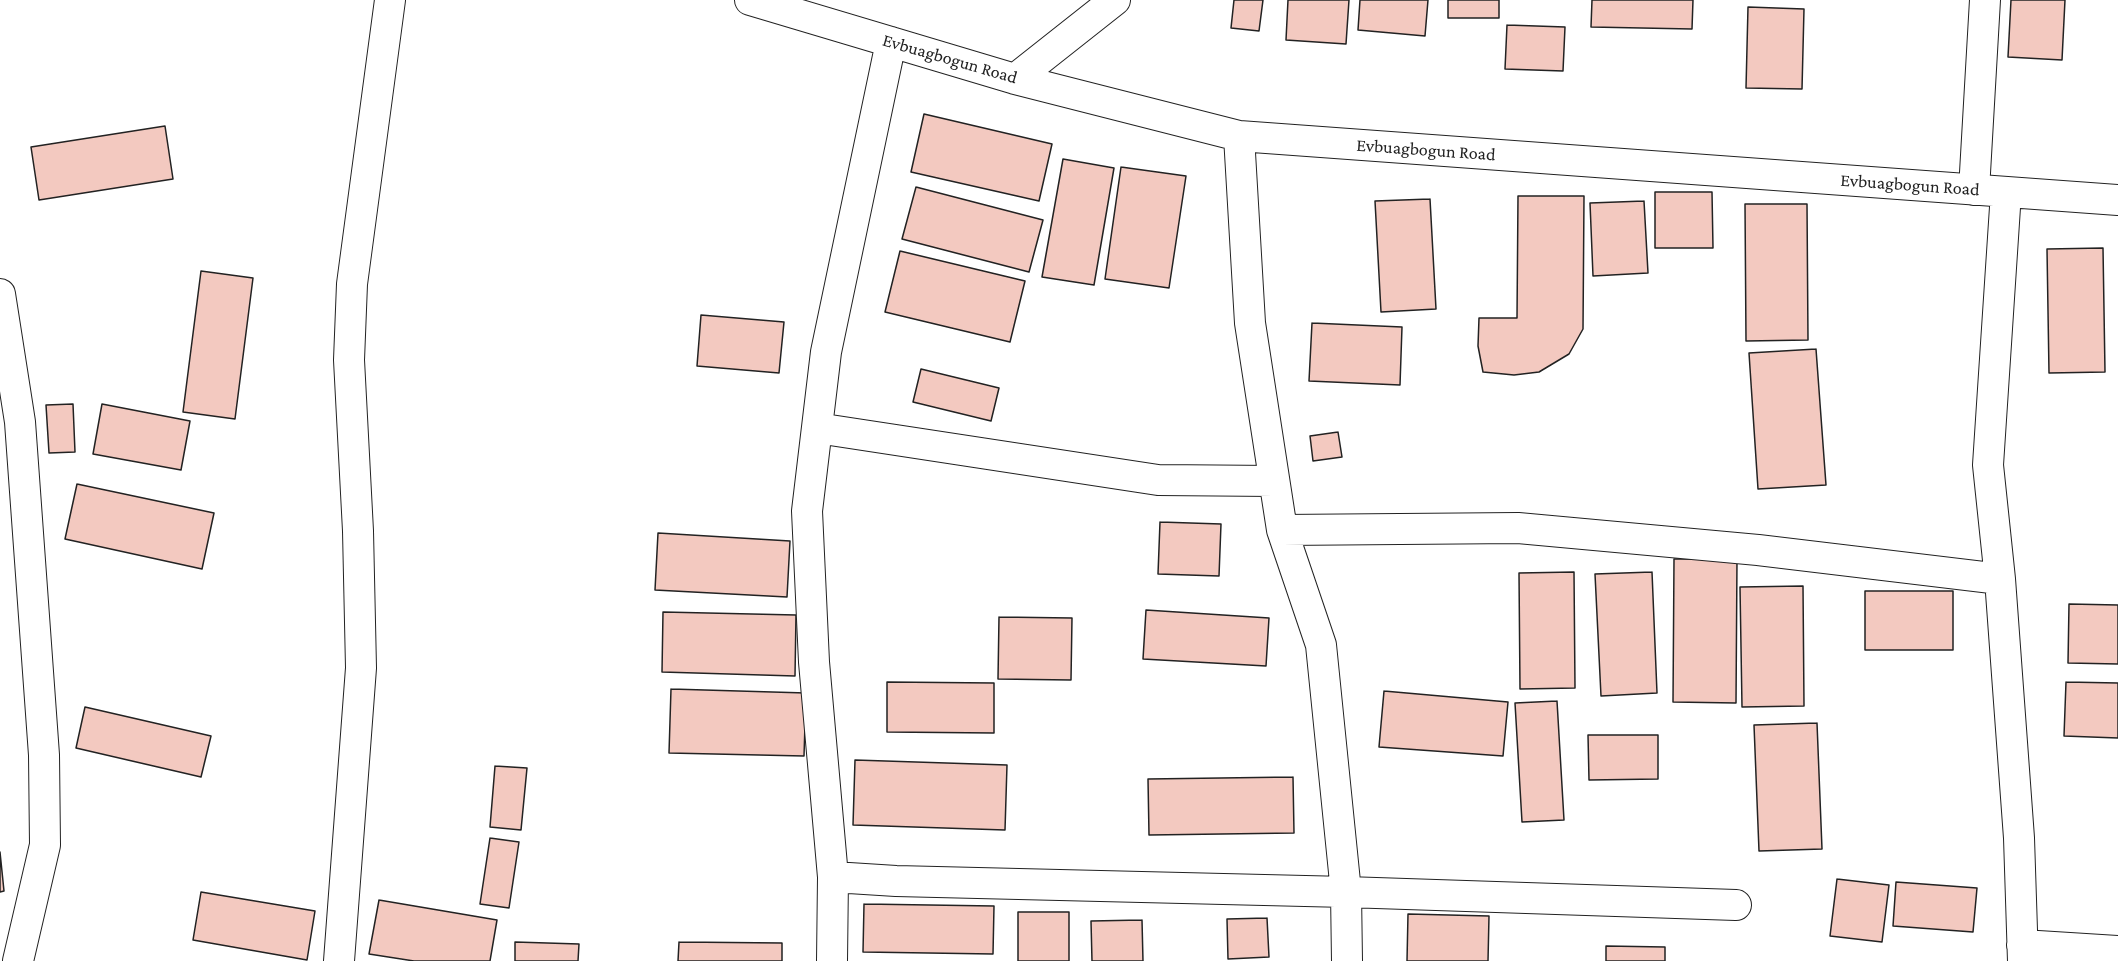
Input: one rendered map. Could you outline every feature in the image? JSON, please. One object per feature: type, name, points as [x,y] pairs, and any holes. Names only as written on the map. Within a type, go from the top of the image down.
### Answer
[{"type":"street","points":[[339,961],[361,668],[358,531],[349,360],[352,284],[390,0]]},
{"type":"street","name":"Evbuagbogun Road","points":[[750,0],[1014,79],[1239,136],[2118,200]]},
{"type":"street","points":[[1014,79],[1115,0]]},
{"type":"street","points":[[1974,190],[1985,0]]},
{"type":"street","points":[[832,961],[833,877],[814,662],[807,511],[826,352],[891,42]]},
{"type":"street","points":[[1239,136],[1250,323],[1274,481],[1282,530],[1320,645],[1346,892],[1347,961]]},
{"type":"street","points":[[2006,192],[1988,465],[2000,579],[2019,838],[2023,953],[2118,951]]},
{"type":"street","points":[[0,294],[10,423],[44,755],[45,845],[18,961]]},
{"type":"street","points":[[817,428],[1158,480],[1274,481]]},
{"type":"street","points":[[1282,530],[1518,528],[1758,550],[2000,579]]},
{"type":"street","points":[[833,877],[896,881],[1346,892],[1736,905]]},
{"type":"building","points":[[1234,0],[1263,0],[1259,31],[1231,28]]},
{"type":"building","points":[[1288,0],[1349,0],[1346,44],[1286,40]]},
{"type":"building","points":[[1360,0],[1428,0],[1425,36],[1358,30]]},
{"type":"building","points":[[1448,0],[1499,0],[1499,18],[1448,18]]},
{"type":"building","points":[[1592,0],[1693,0],[1692,29],[1591,27]]},
{"type":"building","points":[[2011,0],[2065,0],[2062,60],[2008,57]]},
{"type":"building","points":[[1748,7],[1804,9],[1802,89],[1746,88]]},
{"type":"building","points":[[1507,25],[1565,27],[1563,71],[1505,69]]},
{"type":"building","points":[[924,114],[1052,144],[1039,201],[911,172]]},
{"type":"building","points":[[165,126],[173,179],[39,200],[31,147]]},
{"type":"building","points":[[1063,159],[1114,168],[1094,285],[1042,277]]},
{"type":"building","points":[[1121,167],[1186,176],[1169,288],[1105,279]]},
{"type":"building","points":[[916,187],[1043,220],[1029,272],[902,239]]},
{"type":"building","points":[[1655,192],[1712,192],[1713,248],[1655,248]]},
{"type":"building","points":[[1518,196],[1584,196],[1583,329],[1569,354],[1539,372],[1514,375],[1483,372],[1478,346],[1479,318],[1517,318]]},
{"type":"building","points":[[1430,199],[1436,309],[1381,312],[1375,201]]},
{"type":"building","points":[[1644,201],[1648,273],[1593,276],[1590,203]]},
{"type":"building","points":[[1745,204],[1807,204],[1808,340],[1746,341]]},
{"type":"building","points":[[2103,248],[2105,372],[2049,373],[2047,249]]},
{"type":"building","points":[[900,251],[1025,281],[1010,342],[885,312]]},
{"type":"building","points":[[201,271],[253,278],[235,419],[183,412]]},
{"type":"building","points":[[701,315],[784,322],[779,373],[697,366]]},
{"type":"building","points":[[1312,323],[1402,327],[1400,385],[1309,381]]},
{"type":"building","points":[[1816,349],[1826,485],[1758,489],[1749,353]]},
{"type":"building","points":[[921,369],[999,388],[991,421],[913,402]]},
{"type":"building","points":[[73,404],[75,452],[49,453],[46,405]]},
{"type":"building","points":[[102,404],[190,421],[181,470],[93,454]]},
{"type":"building","points":[[1338,432],[1342,457],[1313,461],[1310,436]]},
{"type":"building","points":[[77,484],[214,513],[202,569],[65,539]]},
{"type":"building","points":[[1160,522],[1221,524],[1219,576],[1158,574]]},
{"type":"building","points":[[658,533],[790,541],[787,597],[655,590]]},
{"type":"building","points":[[1674,559],[1737,559],[1736,703],[1673,702]]},
{"type":"building","points":[[1574,572],[1575,688],[1520,689],[1519,573]]},
{"type":"building","points":[[1652,572],[1657,693],[1601,696],[1595,574]]},
{"type":"building","points":[[1803,586],[1804,706],[1742,707],[1740,587]]},
{"type":"building","points":[[1865,591],[1953,591],[1953,650],[1865,650]]},
{"type":"building","points":[[2069,604],[2118,605],[2118,664],[2068,663]]},
{"type":"building","points":[[1146,610],[1269,618],[1266,666],[1143,659]]},
{"type":"building","points":[[663,612],[796,615],[795,676],[662,672]]},
{"type":"building","points":[[999,617],[1072,618],[1071,680],[998,679]]},
{"type":"building","points":[[887,682],[994,683],[994,733],[887,732]]},
{"type":"building","points":[[2066,682],[2118,683],[2118,738],[2064,736]]},
{"type":"building","points":[[671,689],[806,693],[804,756],[669,753]]},
{"type":"building","points":[[1384,691],[1508,702],[1503,756],[1379,747]]},
{"type":"building","points":[[1557,701],[1564,820],[1522,822],[1515,703]]},
{"type":"building","points":[[85,707],[211,736],[201,777],[76,748]]},
{"type":"building","points":[[1817,723],[1822,849],[1759,851],[1754,725]]},
{"type":"building","points":[[1588,735],[1658,735],[1658,779],[1589,780]]},
{"type":"building","points":[[855,760],[1007,765],[1005,830],[853,825]]},
{"type":"building","points":[[495,766],[527,768],[521,830],[490,827]]},
{"type":"building","points":[[1293,777],[1294,833],[1149,835],[1148,779]]},
{"type":"building","points":[[490,838],[519,842],[509,908],[480,904]]},
{"type":"building","points":[[0,852],[4,891],[0,892]]},
{"type":"building","points":[[1837,879],[1889,885],[1882,942],[1830,936]]},
{"type":"building","points":[[1896,882],[1977,888],[1973,932],[1893,926]]},
{"type":"building","points":[[201,892],[315,911],[307,960],[193,940]]},
{"type":"building","points":[[379,900],[497,920],[490,961],[414,961],[369,954]]},
{"type":"building","points":[[864,904],[994,906],[993,954],[863,952]]},
{"type":"building","points":[[1018,912],[1069,912],[1069,961],[1018,961]]},
{"type":"building","points":[[1408,914],[1489,916],[1488,961],[1407,961]]},
{"type":"building","points":[[1267,918],[1269,957],[1228,959],[1227,919]]},
{"type":"building","points":[[1142,920],[1143,961],[1092,961],[1091,921]]},
{"type":"building","points":[[515,942],[579,944],[578,961],[515,961]]},
{"type":"building","points":[[679,942],[782,943],[782,961],[678,961]]},
{"type":"building","points":[[1606,946],[1665,947],[1665,961],[1606,961]]}]
